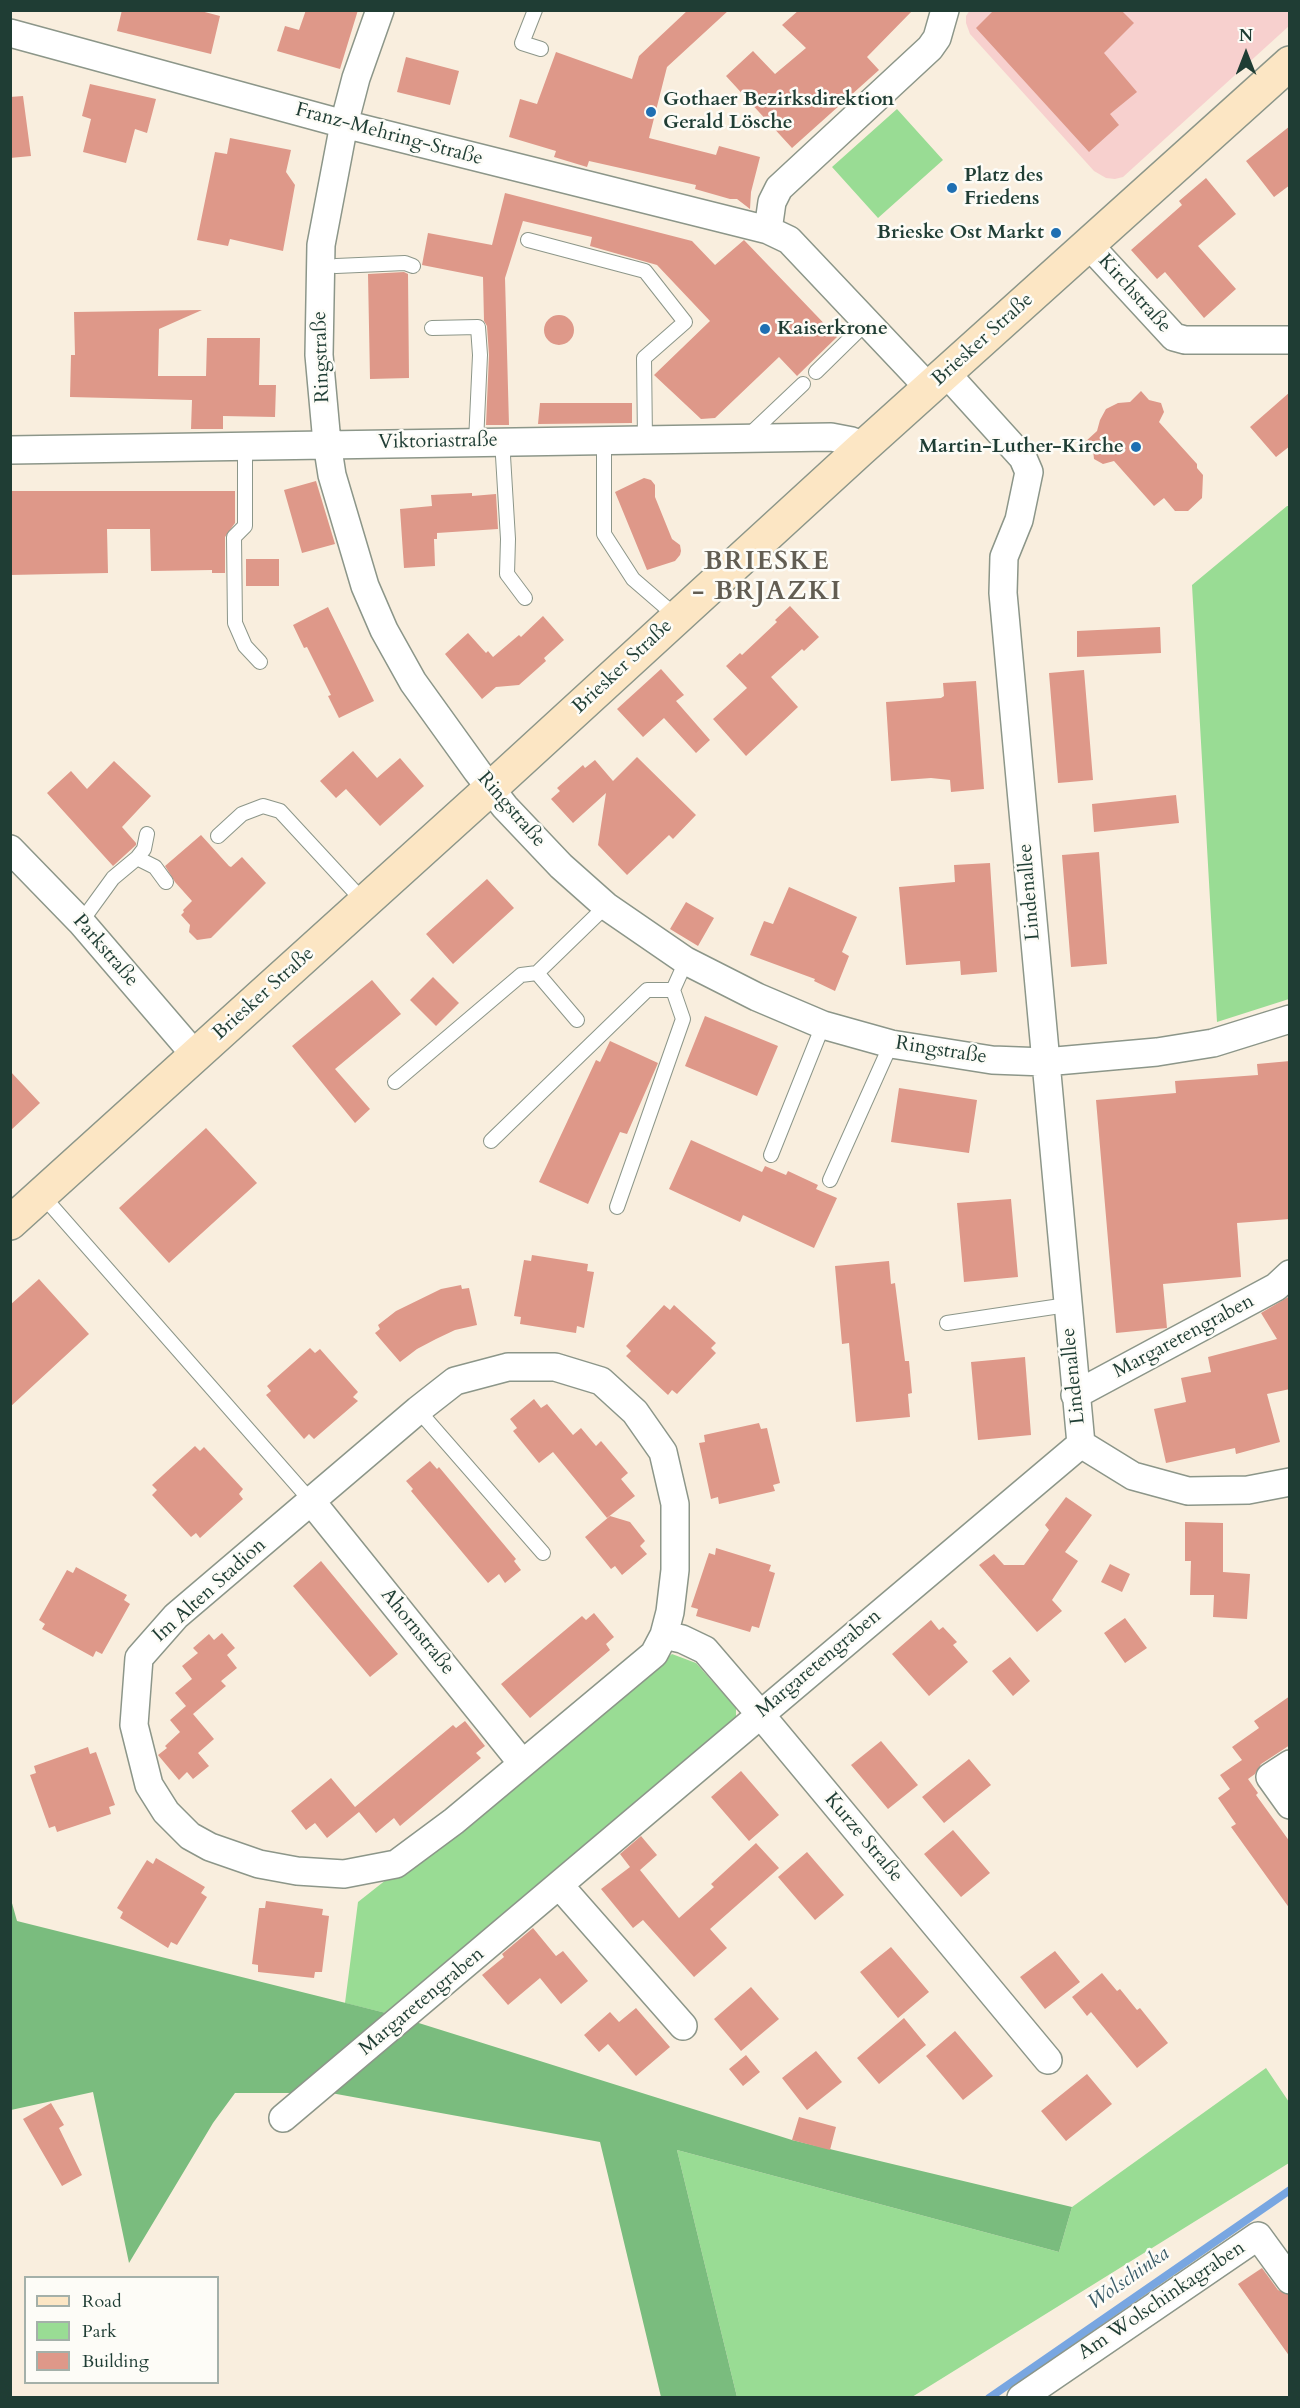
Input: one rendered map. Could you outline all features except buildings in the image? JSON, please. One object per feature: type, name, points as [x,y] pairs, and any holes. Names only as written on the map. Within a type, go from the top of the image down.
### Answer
[{"type":"main road","name":"Briesker Straße","points":[[10,1223],[365,903],[860,450],[1290,63]]},
{"type":"street","name":"Ringstraße","points":[[380,10],[356,78],[344,124],[321,244],[319,355],[332,475],[365,586],[384,630],[413,682],[491,788],[561,866],[606,906],[686,961],[757,997],[823,1025],[891,1044],[992,1060],[1044,1062],[1157,1052],[1213,1043],[1290,1019]]},
{"type":"street","points":[[938,381],[867,322],[789,240],[768,230],[772,202],[779,188],[930,48],[937,38],[945,10]]},
{"type":"street","name":"Franz-Mehring-Straße","points":[[10,33],[344,124],[768,230]]},
{"type":"street","name":"Kirchstraße","points":[[1089,244],[1174,337],[1185,340],[1290,340]]},
{"type":"street","name":"Lindenallee","points":[[938,381],[1023,458],[1029,472],[1019,520],[1004,557],[1003,593],[1044,1062],[1081,1444]]},
{"type":"street","name":"Viktoriastraße","points":[[10,450],[245,447],[327,443],[842,437],[852,441],[860,450]]},
{"type":"street","name":"Parkstraße","points":[[10,849],[81,922],[196,1056]]},
{"type":"street","name":"Margaretengraben","points":[[1075,1395],[1276,1287],[1290,1274]]},
{"type":"street","name":"Im Alten Stadion","points":[[508,1367],[555,1367],[601,1381],[635,1412],[663,1452],[675,1504],[675,1570],[670,1612],[664,1635],[654,1654],[633,1673],[454,1821],[396,1864],[345,1874],[297,1871],[259,1864],[210,1847],[190,1836],[166,1812],[149,1785],[134,1725],[140,1658],[176,1616],[311,1501],[455,1381],[508,1367]]},
{"type":"street","points":[[1081,1444],[1133,1476],[1188,1491],[1248,1490],[1290,1482]]},
{"type":"street","name":"Margaretengraben","points":[[283,2118],[1081,1444]]},
{"type":"street","name":"Ahornstraße","points":[[311,1501],[522,1763]]},
{"type":"street","name":"Kurze Straße","points":[[664,1635],[682,1639],[705,1650],[1048,2060]]},
{"type":"street","points":[[1290,1764],[1270,1777],[1290,1805]]},
{"type":"street","points":[[560,1885],[683,2026]]},
{"type":"street","name":"Am Wolschinkagraben","points":[[1021,2397],[1258,2236],[1290,2280]]},
{"type":"lane","points":[[535,10],[522,43],[541,49]]},
{"type":"lane","points":[[528,240],[645,271],[685,322],[644,358],[645,440]]},
{"type":"lane","points":[[336,266],[405,263],[412,266]]},
{"type":"lane","points":[[816,372],[867,322]]},
{"type":"lane","points":[[432,328],[478,327],[480,355],[476,442]]},
{"type":"lane","points":[[745,439],[803,384]]},
{"type":"lane","points":[[505,441],[503,456],[508,539],[507,574],[525,598]]},
{"type":"lane","points":[[604,441],[604,534],[633,579],[677,617]]},
{"type":"lane","points":[[245,447],[245,526],[234,537],[235,623],[245,646],[260,662]]},
{"type":"lane","points":[[218,836],[242,814],[263,806],[280,811],[365,903]]},
{"type":"lane","points":[[81,922],[113,878],[144,849],[147,834]]},
{"type":"lane","points":[[137,858],[155,867],[166,882]]},
{"type":"lane","points":[[395,1082],[521,975],[537,973],[606,906]]},
{"type":"lane","points":[[617,1207],[683,1019],[673,990],[686,961]]},
{"type":"lane","points":[[537,973],[577,1020]]},
{"type":"lane","points":[[491,1141],[647,990],[673,990]]},
{"type":"lane","points":[[771,1155],[823,1025]]},
{"type":"lane","points":[[830,1180],[891,1044]]},
{"type":"lane","points":[[42,1195],[311,1501]]},
{"type":"lane","points":[[947,1323],[1067,1305]]},
{"type":"lane","points":[[418,1410],[543,1553]]},
{"type":"shaded area","points":[[970,10],[1290,11],[1289,26],[1123,177],[1115,179],[1106,178],[1094,171],[970,34],[966,16]]},
{"type":"green space","points":[[897,109],[943,160],[878,218],[832,167]]},
{"type":"green space","points":[[1287,506],[1290,506],[1289,999],[1217,1022],[1192,585]]},
{"type":"green space","points":[[672,1654],[696,1663],[736,1708],[736,1717],[390,2014],[345,2003],[358,1902]]},
{"type":"green space","points":[[10,1896],[17,1921],[390,2014],[792,2140],[1072,2207],[1059,2252],[677,2150],[737,2397],[661,2397],[600,2142],[331,2093],[235,2093],[213,2123],[129,2263],[93,2092],[11,2110]]},
{"type":"green space","points":[[1266,2068],[1289,2102],[1289,2163],[912,2397],[737,2397],[677,2150],[1059,2252],[1072,2207]]},
{"type":"waterway","name":"Wolschinka","points":[[989,2398],[1290,2190]]},
{"type":"place","name":"Gothaer Bezirksdirektion Gerald Lösche","points":[[651,112]]},
{"type":"place","name":"Platz des Friedens","points":[[952,188]]},
{"type":"place","name":"Brieske Ost Markt","points":[[1056,233]]},
{"type":"place","name":"Kaiserkrone","points":[[765,329]]},
{"type":"place","name":"Martin-Luther-Kirche","points":[[1136,447]]},
{"type":"district","name":"BRIESKE - BRJAZKI","points":[[767,578]]}]
